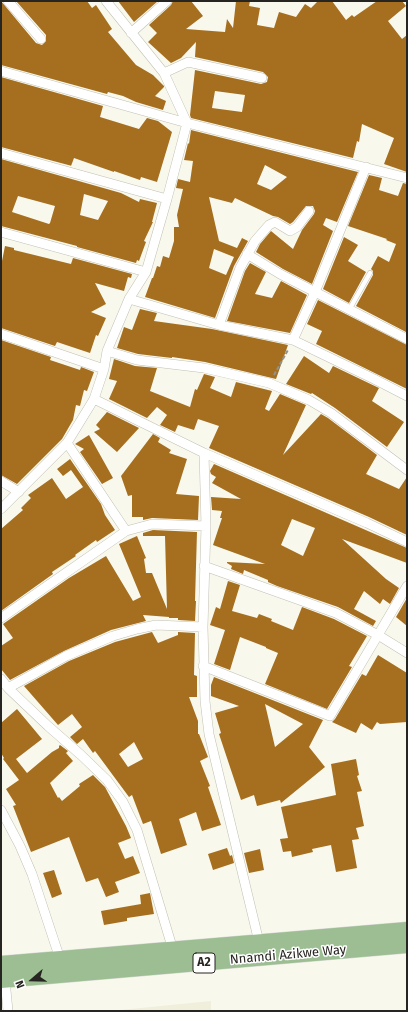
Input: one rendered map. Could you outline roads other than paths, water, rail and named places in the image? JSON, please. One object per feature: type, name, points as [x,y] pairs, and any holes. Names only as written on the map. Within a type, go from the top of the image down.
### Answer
[{"type":"highway","name":"Nnamdi Azikwe Way","points":[[1,964],[407,930]]},
{"type":"highway","name":"Nnamdi Azikwe Way","points":[[3,980],[407,945]]},
{"type":"street","points":[[8,1],[41,39]]},
{"type":"street","points":[[1,509],[67,443],[94,399],[104,369],[107,351],[129,299],[146,272],[187,123],[164,73],[106,1]]},
{"type":"street","points":[[132,33],[167,1]]},
{"type":"street","points":[[164,73],[188,62],[262,78]]},
{"type":"street","points":[[1,71],[187,123],[407,178]]},
{"type":"street","points":[[1,153],[167,199]]},
{"type":"street","points":[[293,340],[315,292],[366,167]]},
{"type":"street","points":[[219,325],[240,268],[255,242],[269,225],[275,222],[290,231],[297,227],[309,211]]},
{"type":"street","points":[[1,232],[146,272]]},
{"type":"street","points":[[247,254],[280,274],[407,339]]},
{"type":"street","points":[[129,299],[219,325],[293,340],[374,378],[407,396]]},
{"type":"street","points":[[1,334],[104,369]]},
{"type":"street","points":[[107,351],[137,360],[204,368],[269,383],[309,400],[331,413],[407,470]]},
{"type":"street","points":[[94,399],[204,453],[367,523],[407,542]]},
{"type":"street","points":[[67,443],[126,531]]},
{"type":"street","points":[[204,453],[206,526],[203,666],[205,701],[209,734],[259,942]]},
{"type":"street","points":[[1,481],[19,492]]},
{"type":"street","points":[[1,618],[126,531],[152,524],[206,526]]},
{"type":"street","points":[[204,566],[336,613],[378,635],[407,653]]},
{"type":"street","points":[[203,666],[330,716],[407,586]]},
{"type":"street","points":[[8,688],[66,656],[113,636],[137,628],[156,625],[203,627]]},
{"type":"street","points":[[1,679],[8,688],[107,780],[123,802],[137,830],[173,950]]},
{"type":"street","points":[[1,810],[9,822],[29,867],[61,959],[62,975]]},
{"type":"street","points":[[3,980],[8,1011]]},
{"type":"lane","points":[[349,310],[370,273]]}]
